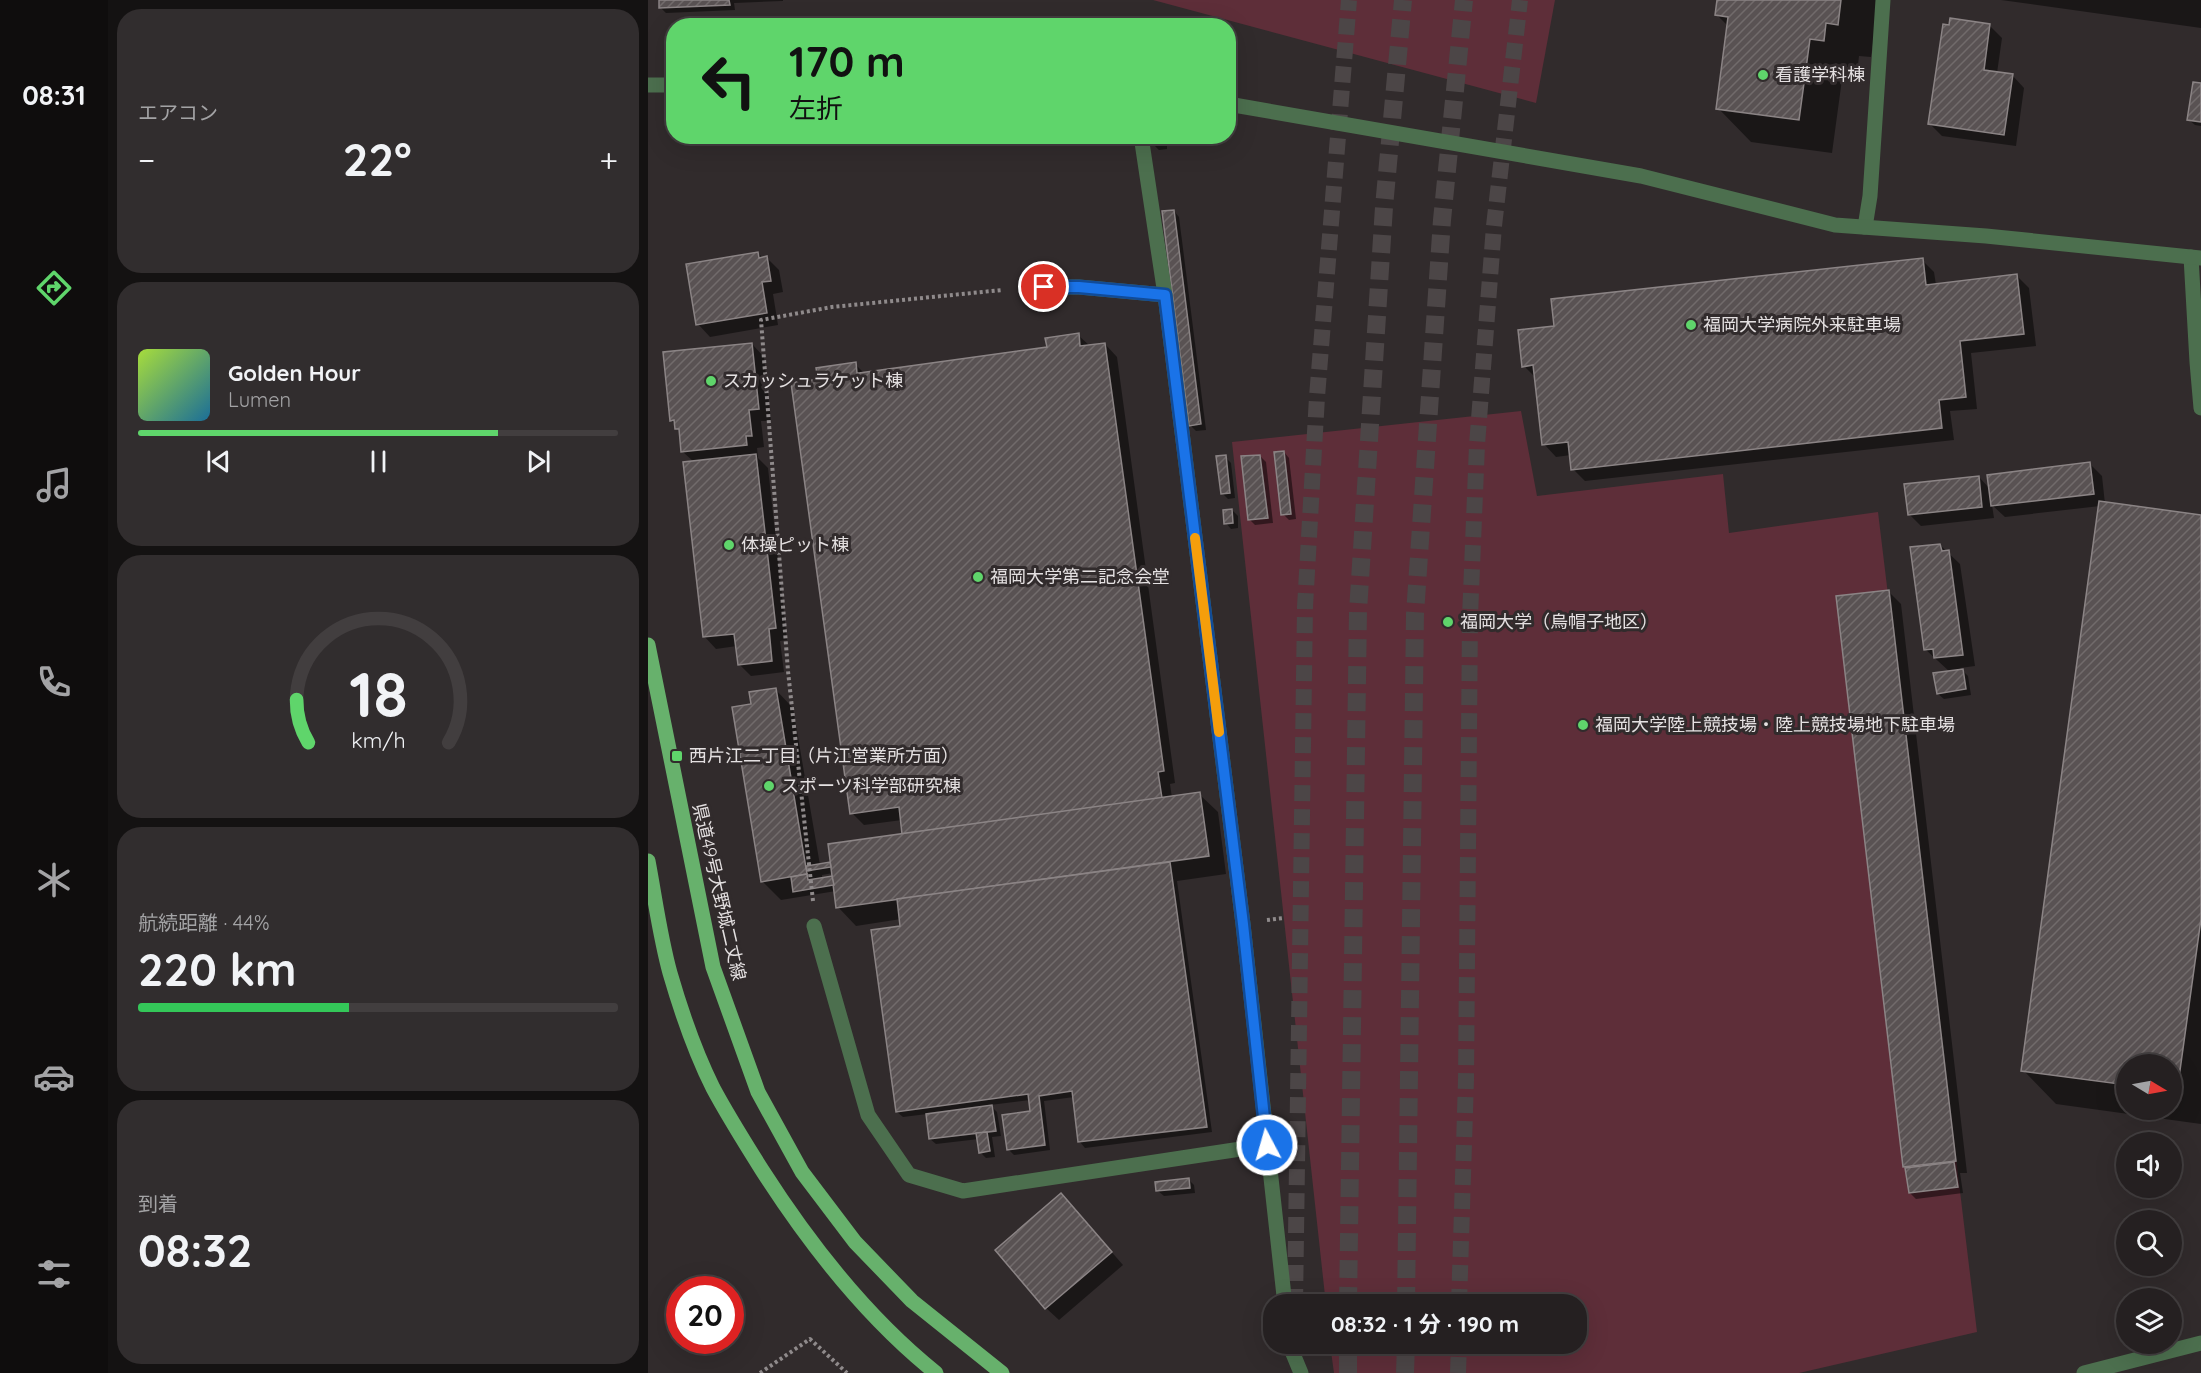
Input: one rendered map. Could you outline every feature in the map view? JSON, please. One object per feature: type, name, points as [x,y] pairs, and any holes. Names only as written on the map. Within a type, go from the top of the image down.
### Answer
[{"type":"main road","name":"県道49号大野城二丈線","points":[[648,645],[712,967],[758,1092],[802,1172],[855,1242],[912,1300],[1002,1373]]},
{"type":"main road","points":[[648,861],[670,971],[688,1028],[718,1096],[781,1200],[828,1264],[872,1314],[936,1373]]},
{"type":"street","points":[[1865,227],[1870,196],[1883,0]]},
{"type":"street","points":[[648,85],[666,85]]},
{"type":"street","points":[[1236,105],[1641,176],[1834,225],[1986,236],[2196,258],[2201,408]]},
{"type":"street","points":[[1142,144],[1165,295],[1243,924],[1284,1294]]},
{"type":"street","points":[[1026,287],[1079,287],[1165,295]]},
{"type":"street","points":[[814,926],[868,1114],[909,1175],[963,1191],[1267,1145]]},
{"type":"street","points":[[2084,1373],[2201,1343]]},
{"type":"street","points":[[1293,1354],[1301,1373]]},
{"type":"path","points":[[814,926],[788,671],[761,320],[832,307],[1026,287]]},
{"type":"path","points":[[760,1373],[810,1339],[847,1373]]},
{"type":"shaded area","points":[[1153,0],[1555,0],[1536,103],[1236,22],[1236,18],[1220,18]]},
{"type":"shaded area","name":"福岡大学陸上競技場・陸上競技場地下駐車場","points":[[1521,411],[1537,496],[1723,474],[1729,533],[1878,512],[1977,1332],[1799,1373],[1334,1373],[1331,1354],[1587,1354],[1587,1294],[1325,1294],[1232,442]]},
{"type":"building","points":[[659,0],[729,0],[730,5],[659,8]]},
{"type":"building","name":"看護学科棟","points":[[1717,0],[1841,0],[1838,25],[1826,23],[1824,41],[1810,39],[1799,120],[1716,109],[1728,17],[1715,15]]},
{"type":"building","points":[[1950,18],[1990,24],[1984,70],[2013,74],[2004,135],[1928,124],[1943,24],[1949,25]]},
{"type":"building","points":[[2193,82],[2201,83],[2201,122],[2187,120]]},
{"type":"building","points":[[1174,210],[1201,424],[1189,426],[1162,211]]},
{"type":"building","points":[[758,252],[759,258],[767,256],[771,281],[762,282],[767,313],[696,325],[686,264]]},
{"type":"building","points":[[1923,258],[1926,285],[2017,274],[2024,334],[1960,341],[1966,397],[1939,400],[1942,428],[1571,470],[1568,442],[1542,445],[1533,365],[1522,367],[1518,330],[1554,326],[1551,299]]},
{"type":"building","name":"福岡大学第二記念会堂","points":[[1079,333],[1080,346],[1105,343],[1164,771],[1158,772],[1162,798],[902,834],[899,807],[850,814],[791,383],[818,379],[816,368],[856,362],[857,373],[859,373],[1047,347],[1045,338]]},
{"type":"building","name":"スカッシュラケット棟","points":[[752,343],[759,409],[749,410],[752,436],[746,436],[747,445],[681,452],[679,429],[675,429],[674,420],[670,421],[663,352]]},
{"type":"building","points":[[1284,451],[1291,514],[1281,515],[1274,452]]},
{"type":"building","name":"体操ピット棟","points":[[756,454],[776,628],[769,629],[772,661],[738,665],[734,634],[703,637],[683,462]]},
{"type":"building","points":[[1226,455],[1230,493],[1221,494],[1216,456]]},
{"type":"building","points":[[1260,455],[1268,518],[1248,520],[1241,456]]},
{"type":"building","points":[[2090,462],[2094,494],[1991,506],[1987,475]]},
{"type":"building","points":[[1979,476],[1982,507],[1908,515],[1904,484]]},
{"type":"building","points":[[2099,501],[2201,515],[2201,919],[2182,1056],[2182,1054],[2116,1054],[2116,1084],[2021,1071]]},
{"type":"building","points":[[1232,509],[1233,523],[1224,524],[1223,510]]},
{"type":"building","points":[[1940,544],[1942,551],[1949,550],[1963,655],[1934,658],[1933,649],[1924,650],[1910,547]]},
{"type":"building","points":[[1889,590],[1956,1161],[1903,1167],[1836,596]]},
{"type":"building","points":[[1963,669],[1966,689],[1937,694],[1933,673]]},
{"type":"building","name":"スポーツ科学部研究棟","points":[[776,688],[807,874],[761,882],[732,707],[751,704],[749,692]]},
{"type":"building","points":[[1200,792],[1209,856],[836,908],[828,844]]},
{"type":"building","points":[[830,862],[831,867],[807,871],[806,866]]},
{"type":"building","points":[[1170,862],[1207,1127],[1078,1142],[1072,1091],[1039,1096],[1045,1145],[1007,1150],[1002,1115],[1030,1111],[1028,1094],[896,1112],[871,930],[900,926],[897,899]]},
{"type":"building","points":[[807,874],[808,880],[832,876],[834,885],[793,892],[791,877]]},
{"type":"building","points":[[992,1105],[996,1131],[929,1139],[926,1114]]},
{"type":"building","points":[[987,1132],[990,1151],[979,1153],[976,1133]]},
{"type":"building","points":[[1954,1162],[1958,1187],[1909,1193],[1905,1168]]},
{"type":"building","points":[[1189,1178],[1190,1188],[1156,1191],[1155,1182]]},
{"type":"building","points":[[1061,1193],[1112,1252],[1045,1309],[995,1250]]},
{"type":"tunnel","points":[[1295,1294],[1305,607],[1317,397],[1349,0]]},
{"type":"tunnel","points":[[1348,1294],[1358,611],[1384,207],[1403,0]]},
{"type":"tunnel","points":[[1406,1294],[1415,614],[1442,220],[1464,0]]},
{"type":"tunnel","points":[[1459,1294],[1466,1080],[1470,617],[1477,445],[1494,226],[1520,0]]},
{"type":"tunnel","points":[[1348,1354],[1348,1373]]},
{"type":"tunnel","points":[[1405,1373],[1406,1354]]},
{"type":"tunnel","points":[[1458,1373],[1459,1354]]},
{"type":"slow traffic","points":[[1195,538],[1219,732]]},
{"type":"place","name":"看護学科棟","points":[[1763,75]]},
{"type":"place","name":"福岡大学病院外来駐車場","points":[[1691,325]]},
{"type":"place","name":"スカッシュラケット棟","points":[[711,381]]},
{"type":"place","name":"体操ピット棟","points":[[729,545]]},
{"type":"place","name":"福岡大学第二記念会堂","points":[[978,577]]},
{"type":"place","name":"福岡大学（烏帽子地区）","points":[[1448,622]]},
{"type":"place","name":"福岡大学陸上競技場・陸上競技場地下駐車場","points":[[1583,725]]},
{"type":"place","name":"西片江二丁目（片江営業所方面）","points":[[677,756]]},
{"type":"place","name":"スポーツ科学部研究棟","points":[[769,786]]},
{"type":"route","points":[[1044,287],[1079,287],[1165,295],[1243,924],[1267,1145]]}]
